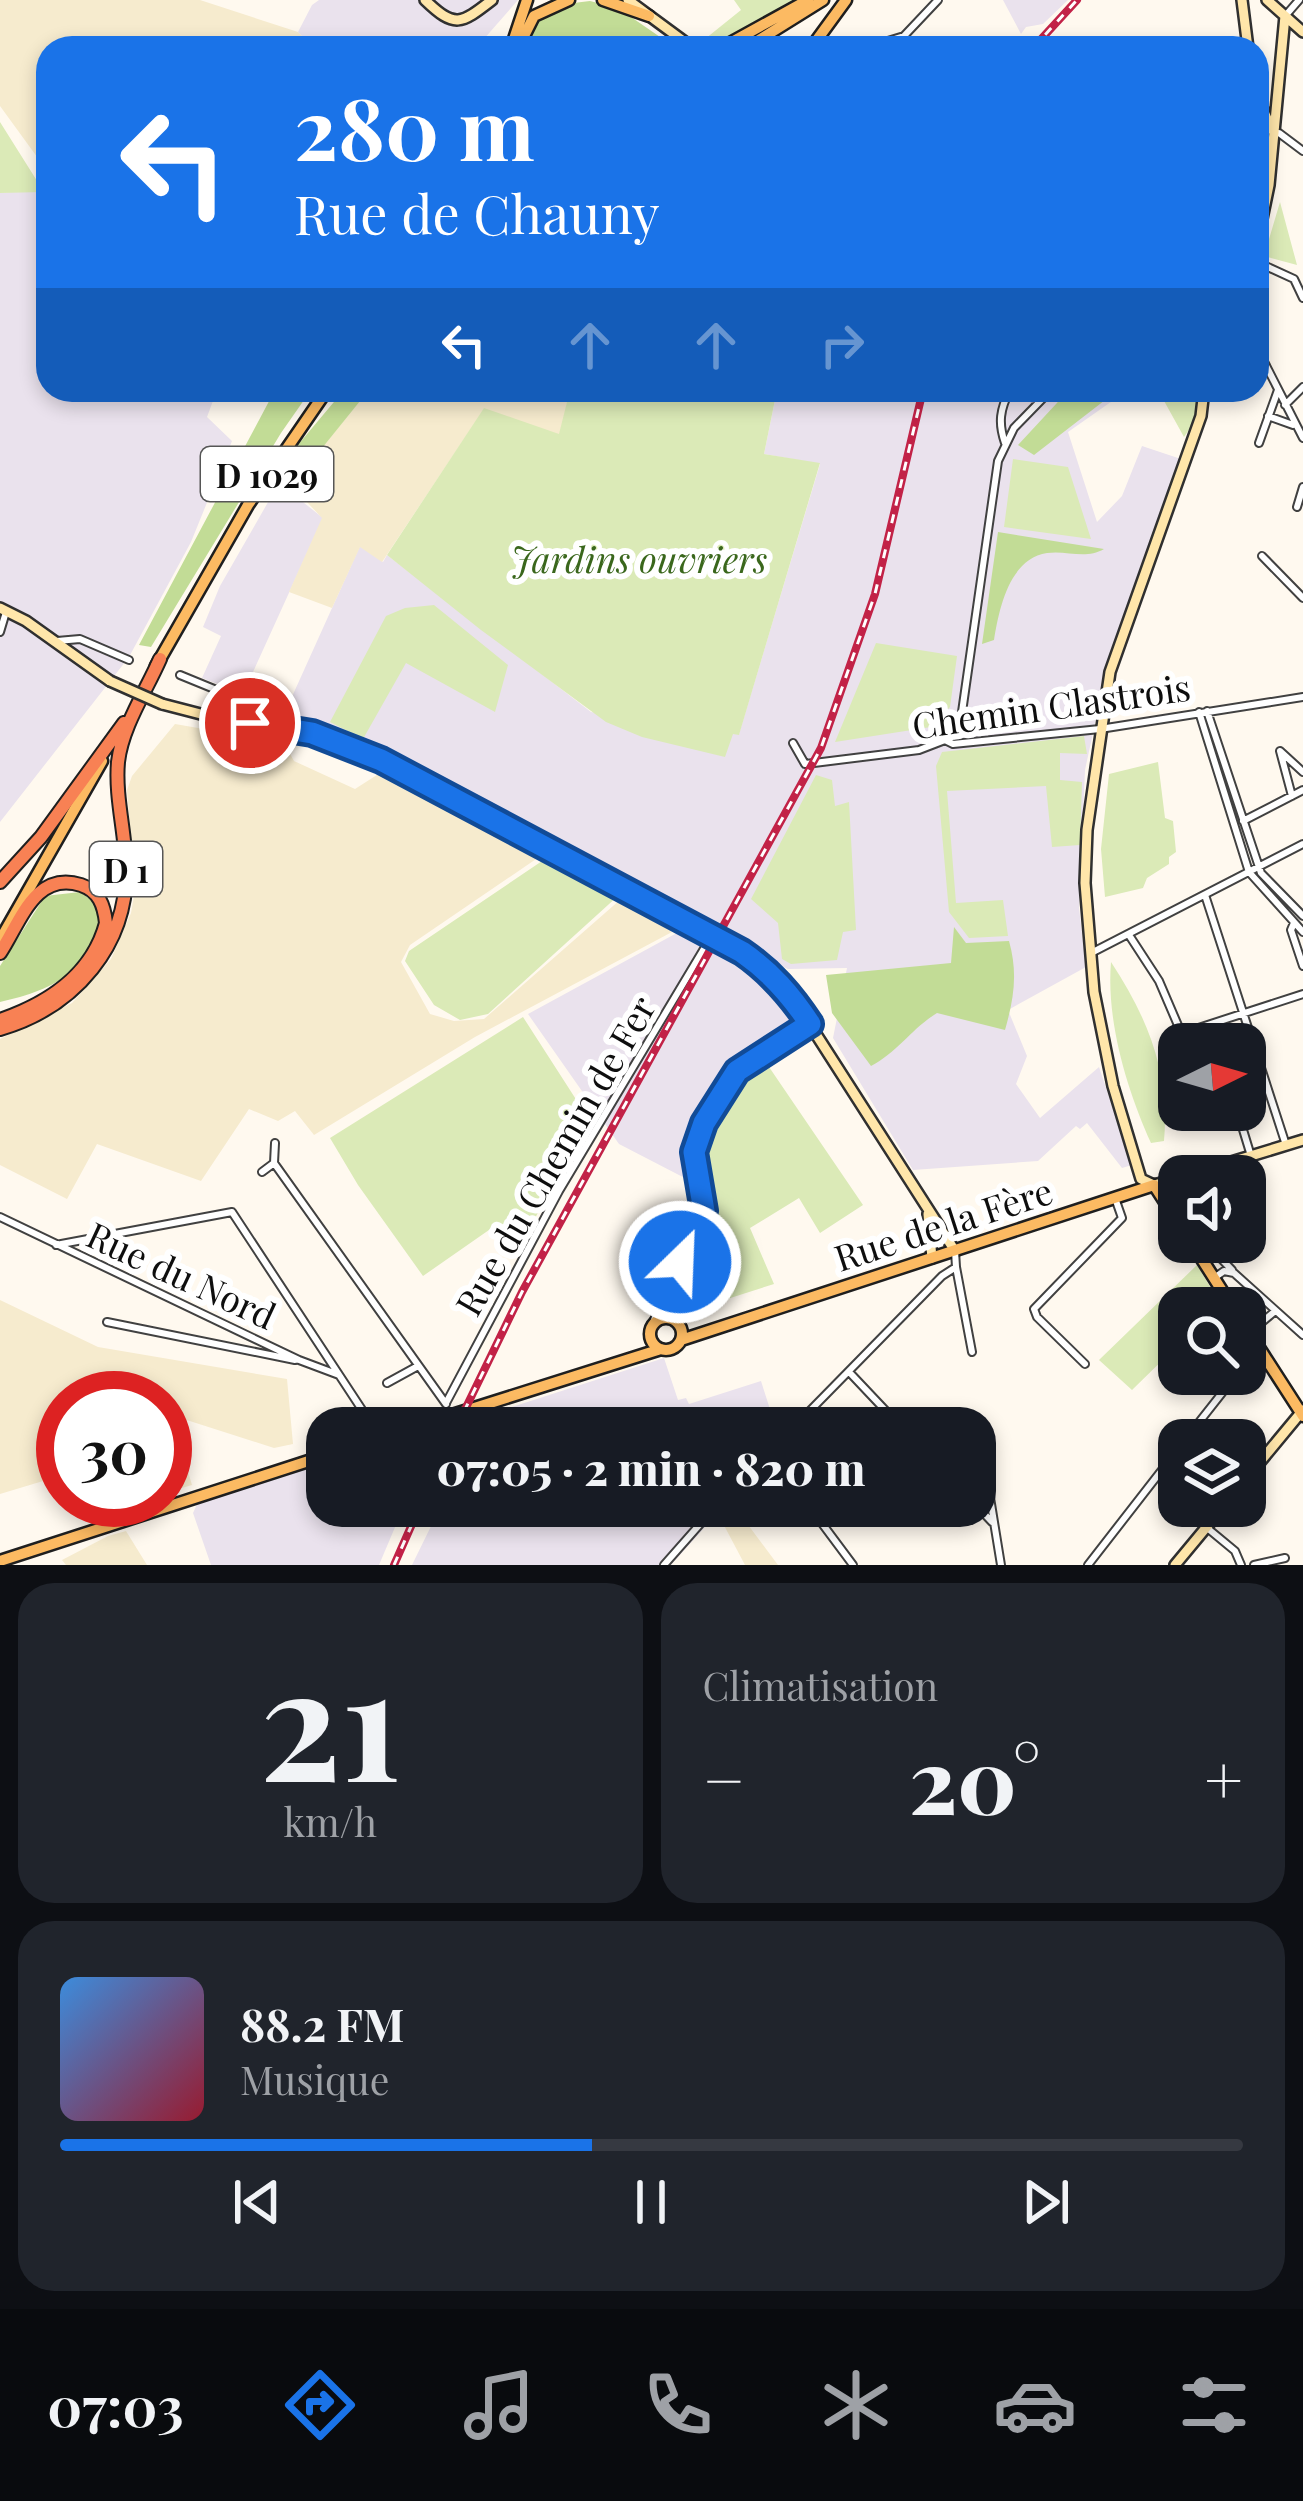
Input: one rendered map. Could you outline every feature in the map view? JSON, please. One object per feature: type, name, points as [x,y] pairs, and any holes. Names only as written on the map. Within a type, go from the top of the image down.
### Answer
[{"type":"highway","name":"D 1","points":[[0,1024],[32,1018],[78,987],[115,930],[127,883],[118,762],[160,658]]},
{"type":"highway","name":"D 1","points":[[0,882],[50,825],[124,723]]},
{"type":"highway","name":"D 1","points":[[0,953],[44,888],[63,882],[77,884],[98,896],[106,923],[86,965],[56,993],[0,1024]]},
{"type":"main road","points":[[424,0],[452,22],[464,21],[492,0]]},
{"type":"main road","points":[[518,36],[527,0]]},
{"type":"main road","points":[[521,36],[549,0]]},
{"type":"main road","points":[[539,12],[568,0]]},
{"type":"main road","points":[[603,0],[649,16]]},
{"type":"main road","points":[[628,0],[676,36]]},
{"type":"main road","points":[[743,36],[808,0]]},
{"type":"main road","points":[[765,36],[823,0]]},
{"type":"main road","points":[[820,36],[846,0]]},
{"type":"main road","points":[[1242,0],[1246,36]]},
{"type":"main road","points":[[1267,0],[1303,32],[1281,49]]},
{"type":"main road","points":[[1269,183],[1286,16]]},
{"type":"main road","points":[[1269,124],[1273,133]]},
{"type":"main road","name":"D 1029","points":[[0,940],[248,505],[319,402]]},
{"type":"main road","points":[[1158,1191],[1141,1178],[1113,1087],[1090,953],[1087,830],[1110,672],[1203,402]]},
{"type":"main road","points":[[3,609],[110,681],[162,704],[220,719],[312,733],[381,760],[715,937],[766,969],[810,1024],[955,1251]]},
{"type":"main road","name":"Rue de la Fère","points":[[1254,1155],[1303,1140]]},
{"type":"main road","name":"Rue de la Fère","points":[[677,1328],[726,1326],[1158,1184]]},
{"type":"main road","points":[[928,1214],[932,1258]]},
{"type":"main road","points":[[1205,1263],[1220,1287]]},
{"type":"main road","points":[[469,1407],[627,1357],[670,1350],[677,1328],[653,1324],[650,1339],[627,1357]]},
{"type":"main road","points":[[650,1339],[661,1349]]},
{"type":"main road","points":[[1266,1358],[1302,1413],[1266,1455]]},
{"type":"main road","points":[[0,1561],[306,1462]]},
{"type":"main road","points":[[1175,1565],[1206,1527]]},
{"type":"street","points":[[904,36],[938,0]]},
{"type":"street","points":[[1286,16],[1299,0]]},
{"type":"street","points":[[1273,133],[1280,133],[1303,152]]},
{"type":"street","points":[[1269,268],[1294,279],[1303,298]]},
{"type":"street","points":[[1269,372],[1303,438]]},
{"type":"street","points":[[1285,406],[1303,387]]},
{"type":"street","points":[[1259,442],[1278,390]]},
{"type":"street","points":[[1005,402],[999,428],[1005,444]]},
{"type":"street","points":[[945,740],[961,719],[993,483],[1005,444],[1038,402]]},
{"type":"street","points":[[1268,416],[1296,426]]},
{"type":"street","points":[[1297,507],[1303,487]]},
{"type":"street","points":[[1262,556],[1303,598]]},
{"type":"street","points":[[0,632],[3,609]]},
{"type":"street","points":[[53,642],[80,639],[129,660]]},
{"type":"street","points":[[180,675],[263,710],[280,727]]},
{"type":"street","points":[[1300,697],[1303,707]]},
{"type":"street","name":"Chemin Clastrois","points":[[793,742],[806,764],[919,750],[945,740],[953,744],[1100,729],[1300,697]]},
{"type":"street","points":[[1203,711],[1259,868],[1301,910],[1292,930],[1303,966]]},
{"type":"street","points":[[1203,711],[1249,872],[1303,932]]},
{"type":"street","points":[[1292,796],[1280,752],[1303,772]]},
{"type":"street","points":[[1243,821],[1303,790]]},
{"type":"street","points":[[1090,953],[1303,844]]},
{"type":"street","points":[[1205,895],[1286,1145]]},
{"type":"street","points":[[1129,935],[1159,981],[1178,1023]]},
{"type":"street","name":"Rue du Chemin de Fer","points":[[448,1407],[559,1191],[715,937]]},
{"type":"street","points":[[1213,1023],[1303,994]]},
{"type":"street","points":[[653,1324],[704,1211],[694,1152],[704,1123],[737,1071],[810,1024]]},
{"type":"street","points":[[275,1143],[274,1163],[442,1407]]},
{"type":"street","points":[[262,1172],[274,1163]]},
{"type":"street","points":[[1084,1364],[1034,1309],[1122,1218],[1115,1198]]},
{"type":"street","points":[[56,1245],[232,1212],[361,1407]]},
{"type":"street","name":"Rue du Nord","points":[[0,1217],[299,1360],[342,1376]]},
{"type":"street","points":[[955,1251],[971,1352]]},
{"type":"street","points":[[932,1258],[942,1276]]},
{"type":"street","points":[[1225,1263],[1303,1335]]},
{"type":"street","points":[[814,1407],[956,1267]]},
{"type":"street","points":[[1214,1278],[1224,1271],[1234,1273]]},
{"type":"street","points":[[662,1297],[677,1328]]},
{"type":"street","points":[[1266,1317],[1275,1311]]},
{"type":"street","points":[[107,1322],[299,1360]]},
{"type":"street","points":[[387,1383],[418,1366]]},
{"type":"street","points":[[850,1372],[882,1407]]},
{"type":"street","points":[[1202,1419],[1220,1395]]},
{"type":"street","points":[[1088,1565],[1158,1475]]},
{"type":"street","points":[[664,1565],[697,1527]]},
{"type":"street","points":[[825,1527],[853,1565]]},
{"type":"street","points":[[994,1527],[1001,1565]]},
{"type":"street","points":[[1206,1527],[1235,1551],[1241,1565]]},
{"type":"street","points":[[1253,1565],[1285,1558]]},
{"type":"shaded area","points":[[0,0],[200,0],[302,36],[36,36],[36,156],[0,106]]},
{"type":"shaded area","points":[[319,0],[518,0],[486,36],[302,36],[298,32]]},
{"type":"shaded area","points":[[1003,0],[1068,0],[1043,24],[1026,27],[1021,34]]},
{"type":"shaded area","points":[[36,190],[36,402],[213,402],[207,417],[232,441],[191,542],[129,657],[0,822],[0,193]]},
{"type":"shaded area","points":[[359,402],[567,402],[560,435],[484,409],[382,562],[360,547],[332,608],[289,592],[322,518],[291,485]]},
{"type":"shaded area","points":[[775,402],[1111,402],[1068,432],[1097,522],[1122,496],[1142,446],[1181,459],[1107,668],[1085,770],[1079,908],[1086,967],[1008,1010],[1027,1056],[1016,1084],[1040,1118],[1099,1067],[1132,1165],[1122,1168],[1087,1123],[1080,1129],[1076,1126],[1038,1161],[913,1170],[833,1038],[847,968],[788,969],[766,959],[457,791],[286,710],[360,546],[383,562],[387,555],[591,712],[739,734],[820,464],[764,454]]},
{"type":"shaded area","points":[[279,483],[323,518],[243,694],[202,678],[221,636],[203,627],[220,586]]},
{"type":"shaded area","points":[[175,724],[284,743],[294,761],[355,789],[380,773],[539,857],[410,945],[401,962],[430,1014],[454,1021],[484,1019],[621,899],[672,932],[475,1037],[314,1135],[295,1111],[278,1121],[249,1109],[201,1181],[97,1144],[67,1199],[0,1165],[0,1039],[72,1003],[111,959],[131,913],[135,890],[127,790],[132,776]]},
{"type":"shaded area","points":[[686,928],[733,952],[765,977],[808,1034],[733,1082],[700,1146],[706,1189],[619,1144],[528,1014]]},
{"type":"shaded area","points":[[0,1300],[98,1347],[287,1379],[293,1444],[274,1448],[192,1422],[192,1371],[36,1371],[36,1483],[0,1494]]},
{"type":"shaded area","points":[[664,1358],[678,1400],[686,1398],[689,1404],[761,1381],[769,1407],[512,1407]]},
{"type":"shaded area","points":[[306,1462],[306,1527],[395,1527],[379,1565],[211,1565],[193,1513],[205,1487]]},
{"type":"shaded area","points":[[431,1527],[705,1527],[671,1565],[412,1565]]},
{"type":"shaded area","points":[[725,1527],[750,1527],[778,1565],[745,1565]]},
{"type":"shaded area","points":[[126,1531],[147,1565],[66,1565],[62,1560],[108,1536]]},
{"type":"green space","points":[[734,0],[805,0],[739,36],[709,36],[741,10]]},
{"type":"green space","points":[[590,1],[618,8],[659,36],[528,36],[548,13]]},
{"type":"green space","points":[[0,122],[36,179],[36,192],[0,193]]},
{"type":"green space","points":[[1280,202],[1297,265],[1269,257]]},
{"type":"green space","points":[[269,402],[303,402],[151,647],[139,645]]},
{"type":"green space","points":[[334,402],[359,402],[297,479],[281,465]]},
{"type":"green space","name":"Jardins ouvriers","points":[[567,402],[775,402],[764,454],[820,463],[739,735],[733,734],[725,757],[642,737],[606,722],[387,555],[484,408],[559,434]]},
{"type":"green space","points":[[1058,402],[1103,402],[1034,455],[1018,445]]},
{"type":"green space","points":[[1165,402],[1198,402],[1184,437]]},
{"type":"green space","points":[[1013,459],[1068,467],[1091,539],[1004,527]]},
{"type":"green space","points":[[998,532],[1104,549],[1090,554],[1047,553],[1023,565],[1008,587],[994,640],[982,644]]},
{"type":"green space","points":[[434,605],[508,665],[495,712],[406,663],[363,739],[330,722],[386,616]]},
{"type":"green space","points":[[876,643],[957,656],[950,707],[931,727],[835,742]]},
{"type":"green space","points":[[1084,736],[1087,754],[1060,753],[1060,780],[1082,782],[1080,845],[1052,847],[1046,786],[947,791],[956,903],[1003,900],[1008,936],[969,938],[949,912],[936,766],[942,752]]},
{"type":"green space","points":[[1158,762],[1165,818],[1173,821],[1176,852],[1169,864],[1147,878],[1143,888],[1105,897],[1101,849],[1109,774]]},
{"type":"green space","points":[[816,775],[832,780],[835,806],[849,802],[856,930],[843,932],[837,960],[791,964],[782,959],[778,923],[751,899]]},
{"type":"green space","points":[[548,857],[619,895],[488,1014],[460,1020],[434,1005],[405,961],[409,951]]},
{"type":"green space","points":[[80,892],[100,906],[98,927],[83,960],[39,991],[0,1002],[0,966],[45,896]]},
{"type":"green space","points":[[954,927],[966,943],[1009,941],[1014,986],[1005,1030],[937,1013],[871,1066],[832,1013],[826,975],[951,963]]},
{"type":"green space","points":[[1111,962],[1154,1047],[1158,1131],[1164,1131],[1164,1141],[1151,1143],[1126,1078],[1110,985]]},
{"type":"green space","points":[[523,1017],[588,1118],[523,1241],[512,1242],[499,1223],[423,1276],[330,1138]]},
{"type":"green space","points":[[767,1064],[863,1205],[820,1233],[799,1198],[750,1228],[774,1284],[699,1308],[674,1305],[672,1292],[714,1213],[706,1166],[708,1144],[741,1077]]},
{"type":"green space","points":[[1197,1265],[1210,1287],[1174,1287]]},
{"type":"green space","points":[[1158,1303],[1158,1365],[1132,1390],[1099,1360]]},
{"type":"railway","points":[[1044,36],[1077,0]]},
{"type":"railway","points":[[466,1407],[522,1292],[821,748],[875,594],[920,402]]},
{"type":"railway","points":[[394,1565],[411,1527]]},
{"type":"route","points":[[250,723],[312,733],[381,760],[742,952],[766,969],[796,1003],[810,1024],[737,1071],[699,1133],[694,1152],[704,1211],[680,1262]]}]
